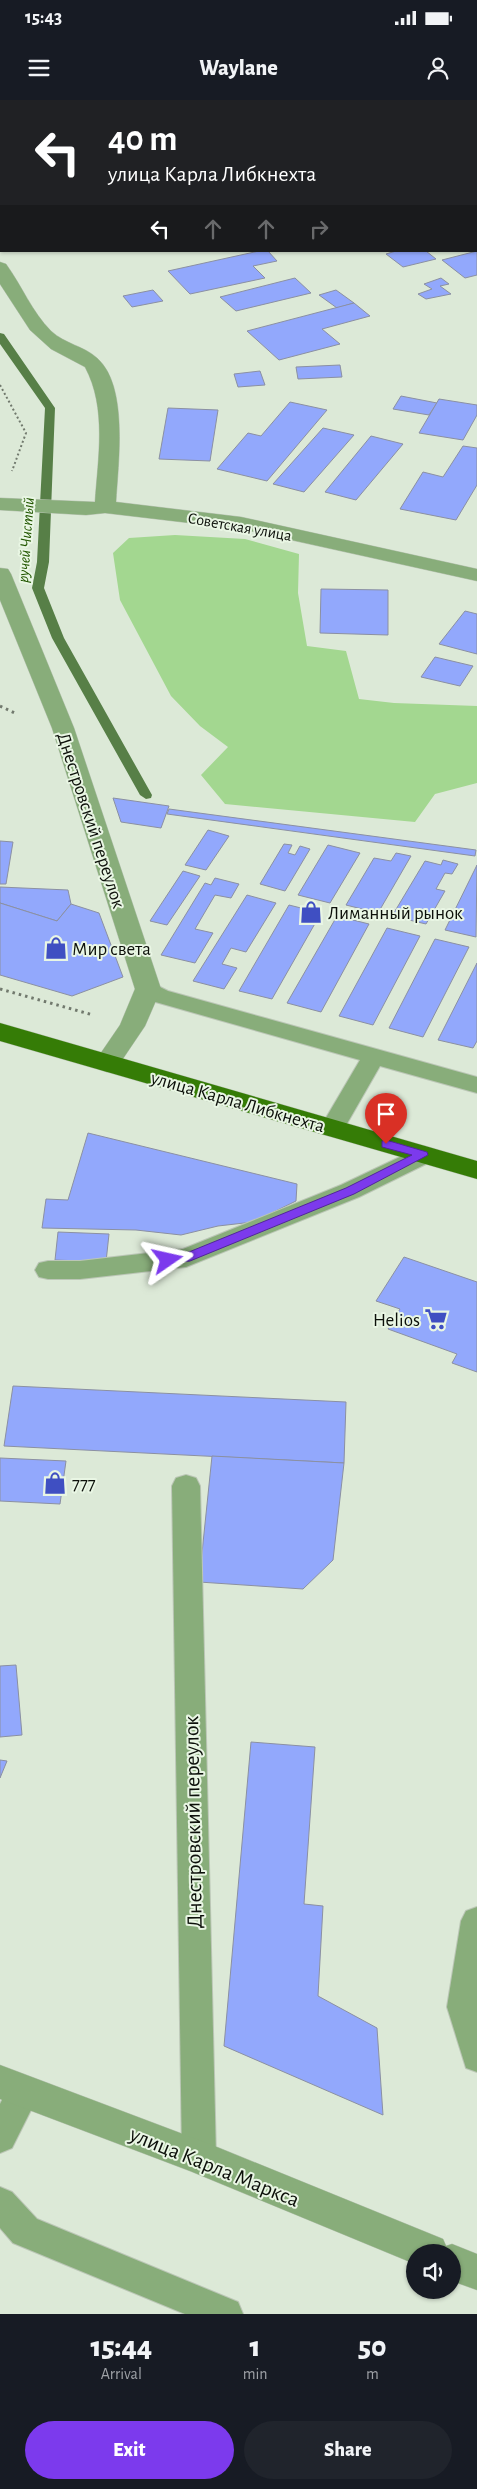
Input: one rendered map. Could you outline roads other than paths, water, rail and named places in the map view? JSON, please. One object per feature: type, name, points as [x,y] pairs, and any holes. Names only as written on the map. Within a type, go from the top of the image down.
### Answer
[{"type":"main road","name":"улица Карла Либкнехта","points":[[0,1032],[477,1170]]},
{"type":"street","points":[[0,268],[33,323],[54,343],[92,363],[104,388],[109,430],[96,508]]},
{"type":"street","name":"Советская улица","points":[[0,504],[96,508],[241,522],[477,575]]},
{"type":"street","name":"Днестровский переулок","points":[[0,574],[62,728],[148,989]]},
{"type":"street","points":[[106,1063],[132,1026],[148,989]]},
{"type":"street","name":"улица Карла Маркса","points":[[12,2087],[199,2158],[410,2244]]},
{"type":"street","points":[[461,2266],[477,2272]]},
{"type":"lane","points":[[148,989],[160,996],[477,1085]]},
{"type":"lane","points":[[332,1128],[374,1056]]},
{"type":"lane","points":[[48,1270],[80,1270],[186,1258],[350,1191],[423,1155]]},
{"type":"lane","name":"Днестровский переулок","points":[[186,1486],[199,2158]]},
{"type":"lane","points":[[477,1921],[463,2007],[477,2057]]},
{"type":"lane","points":[[0,2137],[12,2087]]},
{"type":"lane","points":[[0,2203],[25,2231],[226,2314]]},
{"type":"waterway","name":"ручей Чистый","points":[[0,336],[50,408],[43,562],[38,588],[58,638],[146,795]]},
{"type":"place","name":"Лиманный рынок","points":[[311,912]]},
{"type":"place","name":"Мир света","points":[[56,948]]},
{"type":"place","name":"Helios","points":[[436,1319]]},
{"type":"place","name":"777","points":[[55,1483]]}]
